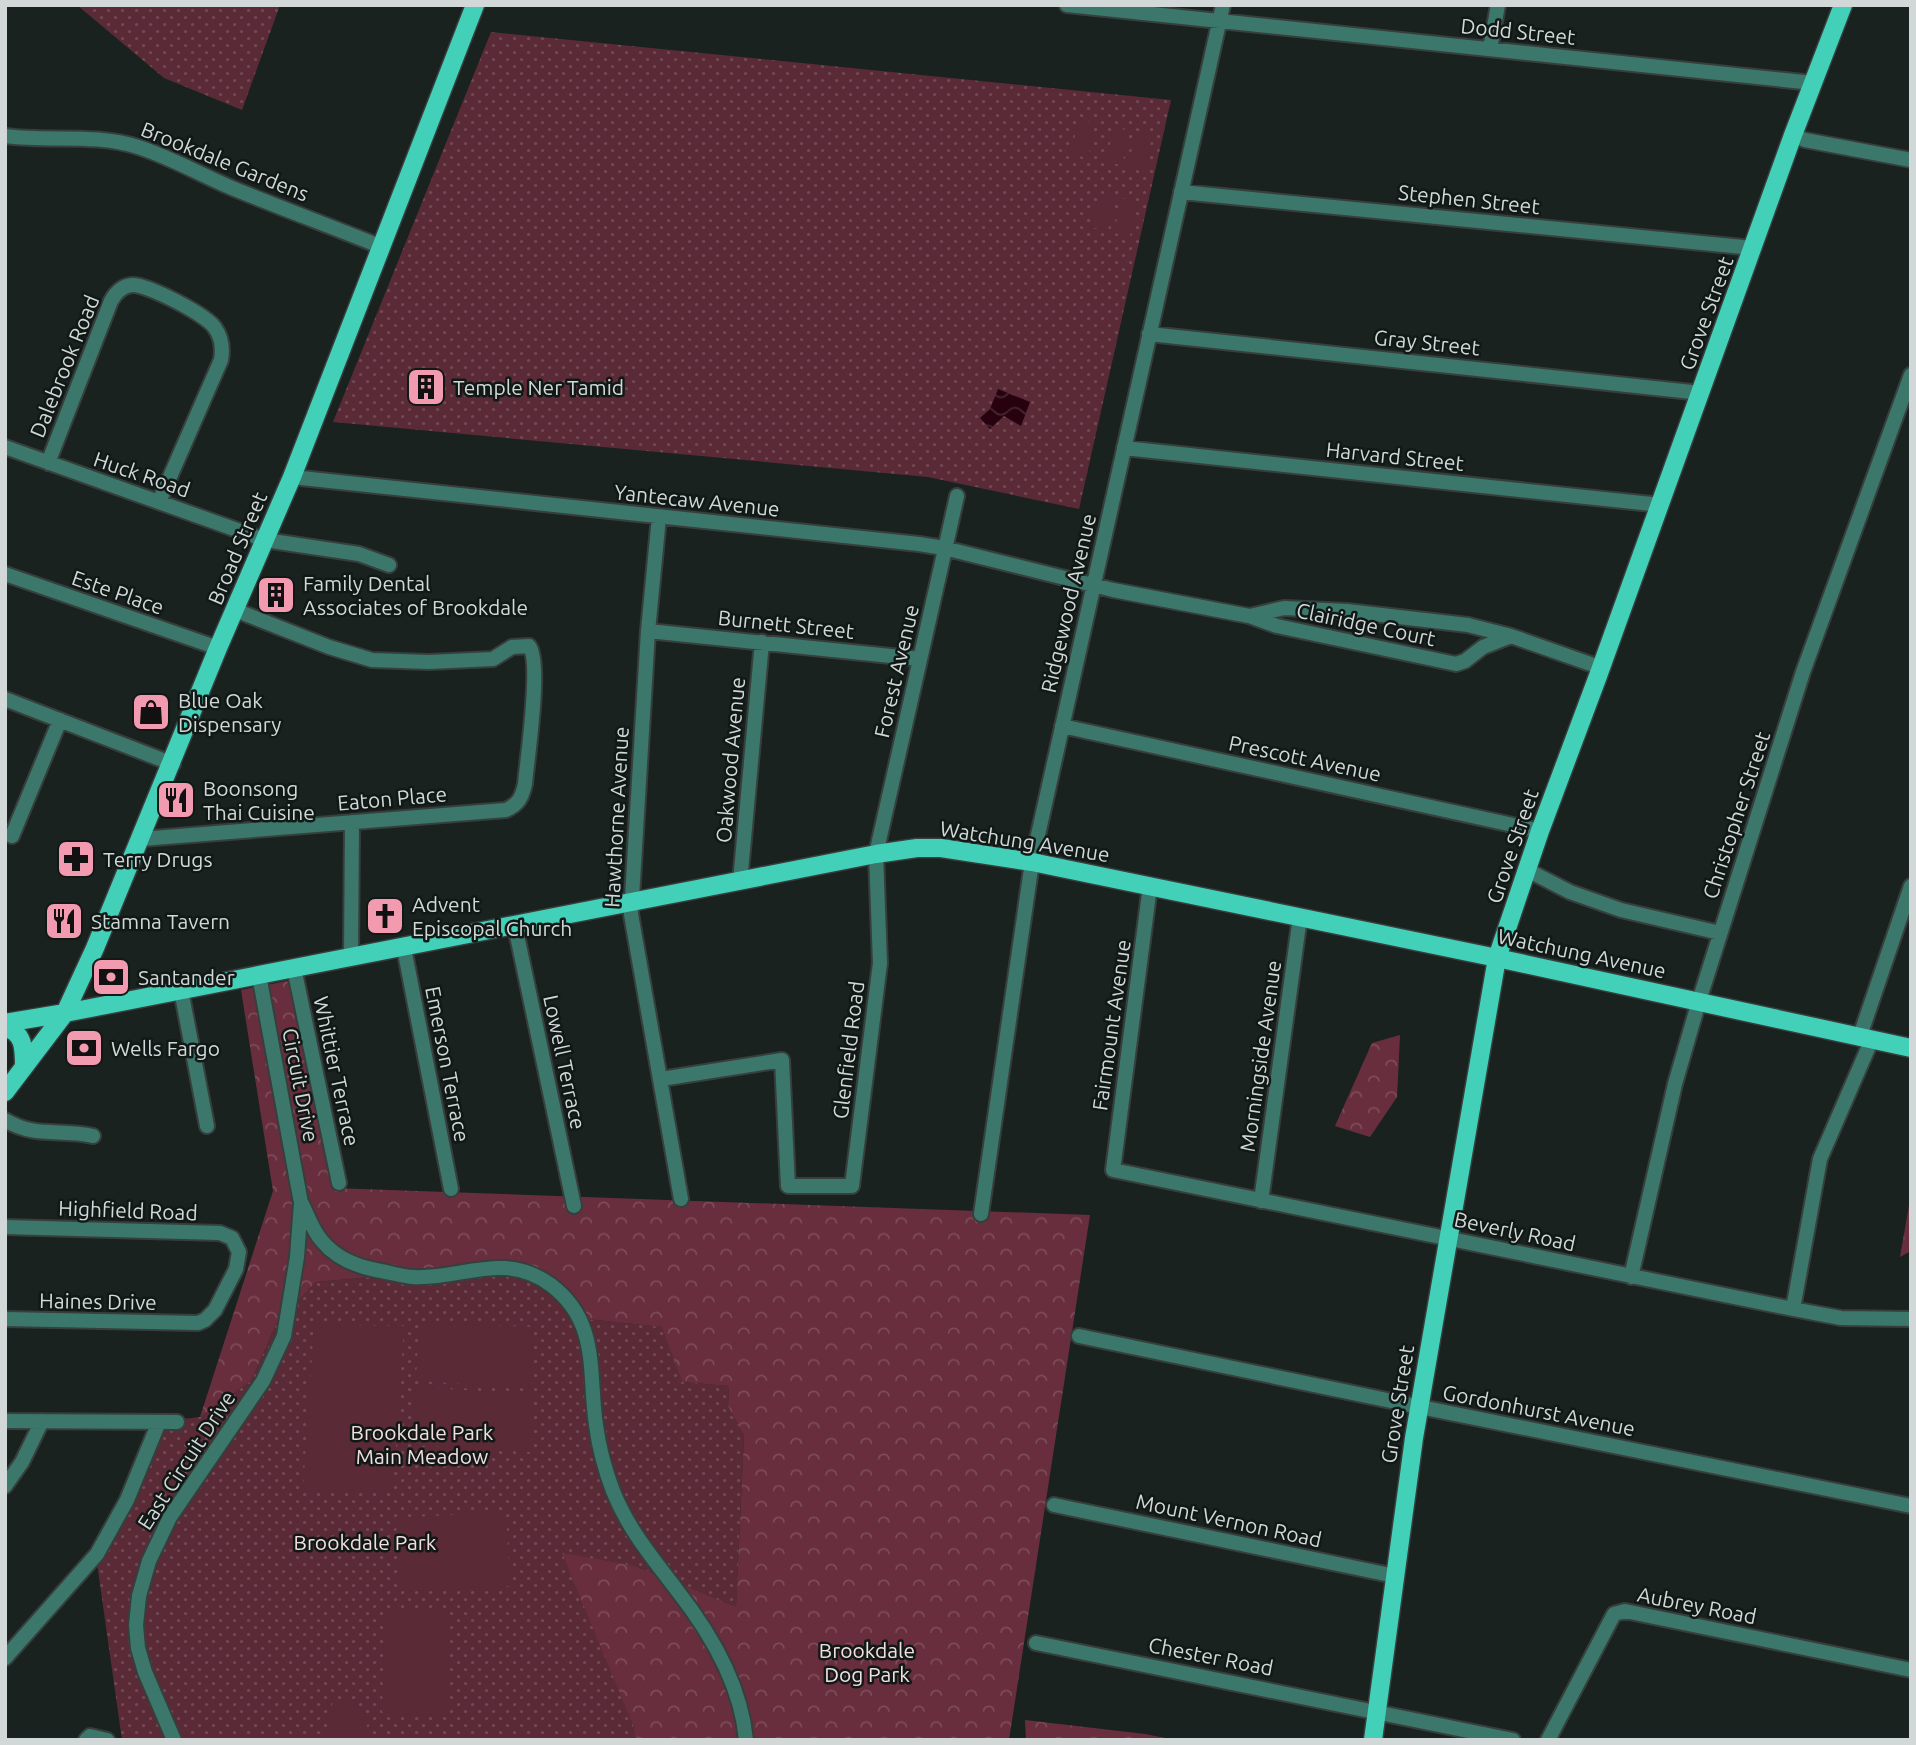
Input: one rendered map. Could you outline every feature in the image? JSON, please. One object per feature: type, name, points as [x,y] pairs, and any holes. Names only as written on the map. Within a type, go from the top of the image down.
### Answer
[{"type":"main road","name":"Broad Street","points":[[5,1091],[65,1013],[85,972],[173,764],[218,648],[292,477],[475,5]]},
{"type":"main road","name":"Grove Street","points":[[1373,1740],[1419,1408],[1497,958],[1540,831],[1843,5]]},
{"type":"main road","name":"Watchung Avenue","points":[[5,1025],[876,854],[917,848],[941,848],[1032,862],[1150,886],[1911,1048]]},
{"type":"main road","points":[[5,1025],[22,1038],[24,1066]]},
{"type":"street","name":"Dodd Street","points":[[1067,5],[1813,83]]},
{"type":"street","name":"Ridgewood Avenue","points":[[981,1214],[1032,862],[1223,5]]},
{"type":"street","points":[[1490,50],[1498,5]]},
{"type":"street","name":"Brookdale Gardens","points":[[5,135],[32,139],[102,139],[139,147],[232,188],[382,247]]},
{"type":"street","points":[[1794,135],[1805,140],[1911,160]]},
{"type":"street","name":"Stephen Street","points":[[1181,192],[1753,248]]},
{"type":"street","name":"Dalebrook Road","points":[[48,463],[111,301],[115,294],[128,285],[144,286],[204,317],[216,328],[222,344],[221,360],[159,502]]},
{"type":"street","name":"Gray Street","points":[[1149,334],[1701,393]]},
{"type":"street","name":"Christopher Street","points":[[1631,1277],[1675,1084],[1720,933],[1803,672],[1911,375]]},
{"type":"street","name":"Huck Road","points":[[5,447],[265,540],[359,554],[389,565]]},
{"type":"street","name":"Harvard Street","points":[[1124,448],[1661,505]]},
{"type":"street","name":"Yantecaw Avenue","points":[[292,477],[944,548],[1093,585]]},
{"type":"street","name":"Forest Avenue","points":[[876,854],[957,496]]},
{"type":"street","name":"Hawthorne Avenue","points":[[659,517],[648,631],[631,903],[681,1199]]},
{"type":"street","name":"Este Place","points":[[5,574],[218,648]]},
{"type":"street","name":"Clairidge Court","points":[[1093,585],[1249,616],[1277,626],[1456,664],[1511,636]]},
{"type":"street","name":"Clairidge Court","points":[[1249,616],[1284,608],[1309,609],[1468,625],[1511,636],[1602,668]]},
{"type":"street","name":"Eaton Place","points":[[141,839],[506,810],[521,799],[525,785],[535,677],[533,651],[529,646],[512,647],[493,659],[429,662],[372,660],[329,647],[235,610]]},
{"type":"street","name":"Clairidge Court","points":[[1468,625],[1476,639],[1473,655]]},
{"type":"street","name":"Burnett Street","points":[[648,631],[920,659]]},
{"type":"street","name":"Oakwood Avenue","points":[[740,882],[762,642]]},
{"type":"street","points":[[5,699],[173,764]]},
{"type":"street","points":[[12,836],[60,720]]},
{"type":"street","name":"Prescott Avenue","points":[[1062,726],[1540,831]]},
{"type":"street","points":[[351,957],[352,822]]},
{"type":"street","name":"Glenfield Road","points":[[661,1079],[782,1060],[788,1185],[852,1186],[880,963],[876,854]]},
{"type":"street","points":[[1527,870],[1570,892],[1621,910],[1720,933]]},
{"type":"street","name":"Fairmount Avenue","points":[[1113,1170],[1150,886]]},
{"type":"street","points":[[1793,1309],[1820,1159],[1866,1038],[1911,886]]},
{"type":"street","name":"Morningside Avenue","points":[[1261,1201],[1300,917]]},
{"type":"street","name":"Lowell Terrace","points":[[515,926],[574,1206]]},
{"type":"street","name":"Emerson Terrace","points":[[406,947],[404,948],[451,1189]]},
{"type":"street","name":"Whittier Terrace","points":[[294,968],[339,1183]]},
{"type":"street","name":"Circuit Drive","points":[[259,975],[301,1203]]},
{"type":"street","points":[[181,990],[207,1126]]},
{"type":"street","points":[[5,1120],[28,1132],[75,1132],[93,1136]]},
{"type":"street","name":"Beverly Road","points":[[1113,1170],[1841,1318],[1911,1319]]},
{"type":"street","points":[[301,1203],[319,1238],[329,1249],[354,1265],[414,1277],[498,1267],[531,1272],[553,1287],[577,1312],[590,1348],[595,1423],[603,1465],[638,1541],[718,1648],[743,1715],[746,1740]]},
{"type":"street","name":"East Circuit Drive","points":[[174,1740],[145,1672],[138,1648],[135,1625],[139,1596],[149,1561],[170,1517],[263,1381],[284,1336],[298,1257],[301,1203]]},
{"type":"street","name":"Highfield Road","points":[[5,1227],[220,1234],[232,1238],[239,1252],[236,1269],[215,1310],[205,1320],[190,1324]]},
{"type":"street","name":"Haines Drive","points":[[5,1319],[190,1324]]},
{"type":"street","name":"Gordonhurst Avenue","points":[[1079,1336],[1419,1408],[1911,1506]]},
{"type":"street","points":[[5,1421],[177,1422]]},
{"type":"street","points":[[5,1486],[28,1453],[42,1421]]},
{"type":"street","points":[[5,1658],[97,1554],[127,1500],[159,1422]]},
{"type":"street","name":"Mount Vernon Road","points":[[1054,1505],[1395,1576]]},
{"type":"street","name":"Aubrey Road","points":[[1548,1740],[1614,1614],[1625,1611],[1911,1670]]},
{"type":"street","name":"Chester Road","points":[[1036,1643],[1513,1740]]},
{"type":"street","points":[[88,1738],[107,1740]]},
{"type":"green space","points":[[77,5],[280,5],[242,110],[164,78]]},
{"type":"green space","points":[[491,32],[1171,100],[1079,509],[928,477],[333,422]]},
{"type":"green space","points":[[1079,119],[1095,123],[1088,158],[1071,154]]},
{"type":"green space","points":[[1114,127],[1130,131],[1122,165],[1106,162]]},
{"type":"green space","points":[[1136,132],[1152,136],[1145,170],[1128,166]]},
{"type":"green space","points":[[1099,193],[1115,197],[1108,231],[1091,227]]},
{"type":"green space","points":[[1121,198],[1138,202],[1130,236],[1114,233]]},
{"type":"green space","name":"Brookdale Dog Park","points":[[287,981],[291,986],[332,1188],[1090,1215],[1009,1740],[635,1740],[633,1725],[562,1553],[635,1566],[736,1607],[744,1436],[728,1406],[729,1386],[682,1382],[662,1327],[587,1319],[511,1269],[456,1269],[316,1282],[276,1324],[251,1381],[200,1417],[273,1191],[241,990]]},
{"type":"green space","points":[[1400,1035],[1397,1097],[1370,1137],[1335,1126],[1372,1043]]},
{"type":"green space","points":[[1911,1194],[1911,1251],[1900,1257]]},
{"type":"green space","name":"Brookdale Park","points":[[456,1269],[511,1269],[587,1319],[663,1327],[682,1382],[729,1386],[728,1406],[744,1436],[736,1608],[635,1566],[635,1740],[122,1740],[95,1549],[167,1421],[200,1417],[251,1381],[276,1324],[316,1282]]},
{"type":"green space","points":[[419,1322],[532,1327],[530,1388],[416,1381]]},
{"type":"green space","points":[[314,1325],[404,1326],[393,1491],[303,1490]]},
{"type":"green space","name":"Brookdale Park Main Meadow","points":[[415,1387],[530,1394],[530,1452],[412,1445]]},
{"type":"green space","points":[[506,1512],[510,1586],[399,1591],[396,1518]]},
{"type":"green space","points":[[385,1609],[450,1612],[446,1716],[382,1712]]},
{"type":"green space","points":[[349,1697],[361,1708],[368,1723],[362,1740],[334,1740],[327,1734],[329,1711],[333,1703]]},
{"type":"green space","points":[[1025,1720],[1145,1734],[1175,1740],[1026,1740]]},
{"type":"water","points":[[998,389],[1030,402],[1021,426],[1004,416],[990,429],[980,418],[990,409]]},
{"type":"place","name":"Temple Ner Tamid","points":[[426,387]]},
{"type":"place","name":"Family Dental Associates of Brookdale","points":[[276,595]]},
{"type":"place","name":"Blue Oak Dispensary","points":[[151,712]]},
{"type":"place","name":"Boonsong Thai Cuisine","points":[[176,800]]},
{"type":"place","name":"Terry Drugs","points":[[76,859]]},
{"type":"place","name":"Advent Episcopal Church","points":[[385,916]]},
{"type":"place","name":"Stamna Tavern","points":[[64,921]]},
{"type":"place","name":"Santander","points":[[111,977]]},
{"type":"place","name":"Wells Fargo","points":[[84,1048]]}]
